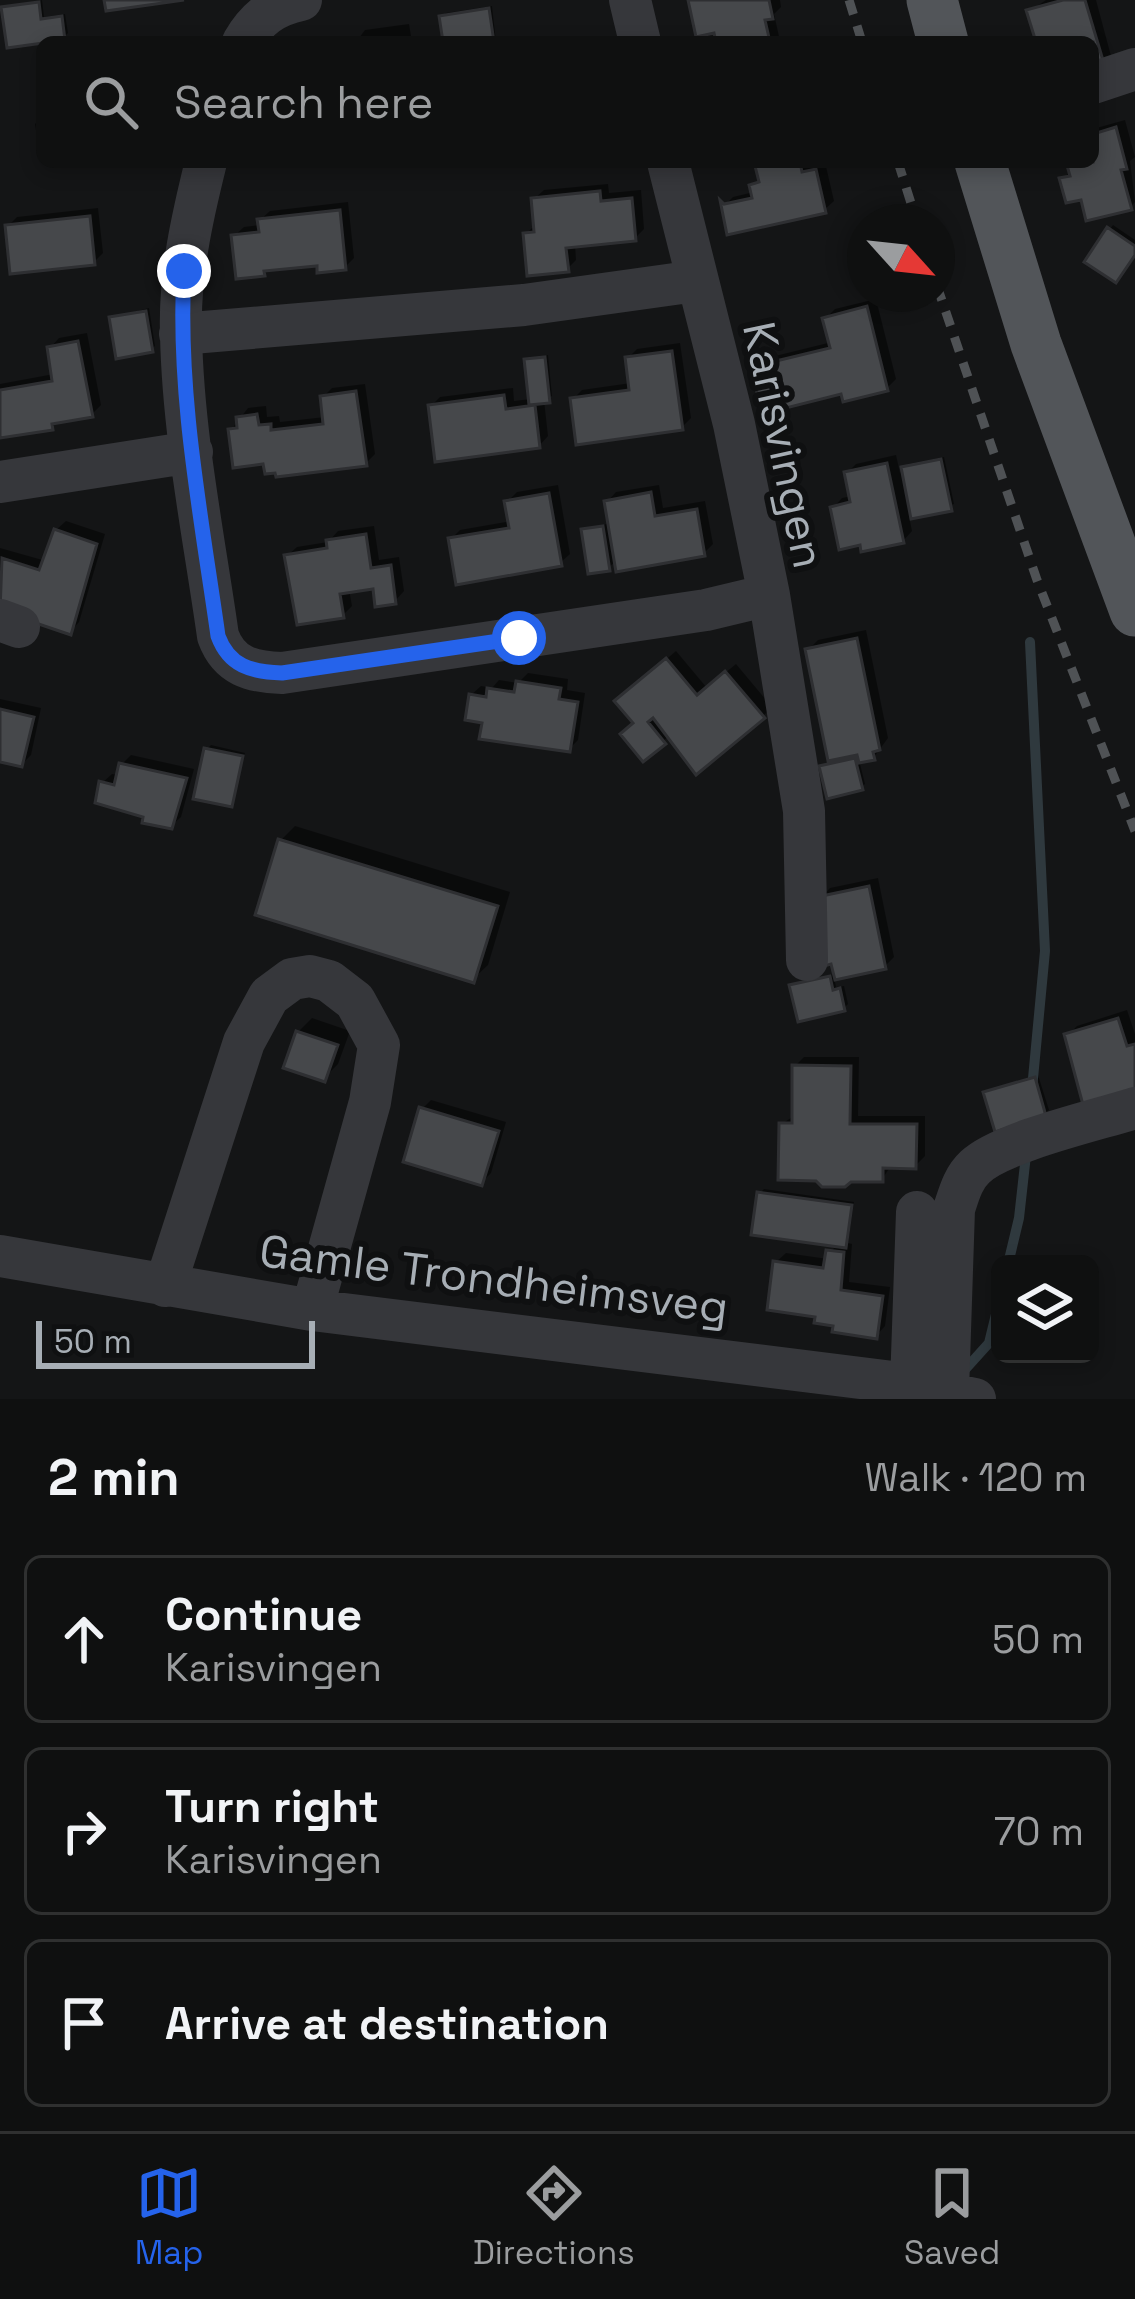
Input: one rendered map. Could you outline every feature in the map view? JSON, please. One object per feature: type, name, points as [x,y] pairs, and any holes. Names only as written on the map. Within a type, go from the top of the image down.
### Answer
[{"type":"main road","points":[[932,0],[941,36]]},
{"type":"main road","points":[[982,168],[1036,344],[1135,611]]},
{"type":"street","points":[[248,36],[269,11],[301,0]]},
{"type":"street","points":[[630,0],[639,36]]},
{"type":"street","points":[[1099,81],[1135,69]]},
{"type":"street","name":"Karisvingen","points":[[205,168],[191,225],[180,334],[218,636],[225,654],[247,669],[282,673],[706,610],[769,595],[734,424],[669,168]]},
{"type":"street","name":"Karisvingen","points":[[180,334],[524,305],[696,281]]},
{"type":"street","points":[[0,482],[192,452]]},
{"type":"street","points":[[769,595],[804,811],[807,960]]},
{"type":"street","points":[[165,1286],[244,1042],[269,996],[292,979],[310,976],[328,981],[355,1001],[379,1045],[370,1102],[313,1310]]},
{"type":"street","points":[[922,1391],[954,1209],[962,1184],[975,1166],[998,1152],[1135,1108]]},
{"type":"street","points":[[917,1212],[922,1391]]},
{"type":"street","name":"Gamle Trondheimsveg","points":[[1,1262],[313,1310],[922,1391]]},
{"type":"building","points":[[104,0],[184,0],[106,11]]},
{"type":"building","points":[[688,0],[769,0],[773,19],[765,20],[769,36],[696,36]]},
{"type":"building","points":[[1063,0],[1085,0],[1096,36],[1034,36],[1026,10]]},
{"type":"building","points":[[39,2],[41,19],[62,16],[64,36],[36,36],[36,44],[7,48],[1,7]]},
{"type":"building","points":[[489,8],[493,36],[442,36],[439,16]]},
{"type":"building","points":[[1116,127],[1132,210],[1086,221],[1081,200],[1066,203],[1059,178],[1070,176],[1068,168],[1099,168],[1099,132]]},
{"type":"building","points":[[756,168],[816,169],[826,213],[727,235],[720,200],[724,204],[752,198],[749,185],[759,182]]},
{"type":"building","points":[[600,191],[601,201],[632,198],[636,241],[566,248],[569,272],[527,276],[523,233],[534,232],[531,198]]},
{"type":"building","points":[[340,210],[346,270],[317,273],[317,266],[236,279],[231,235],[259,232],[257,219]]},
{"type":"building","points":[[90,216],[95,265],[10,274],[5,225]]},
{"type":"building","points":[[1107,227],[1135,246],[1135,255],[1116,283],[1084,262]]},
{"type":"building","points":[[146,311],[153,352],[116,359],[109,317]]},
{"type":"building","points":[[868,312],[888,391],[843,402],[841,394],[762,414],[751,367],[830,348],[822,318]]},
{"type":"building","points":[[78,341],[93,417],[52,424],[53,430],[0,438],[0,390],[52,381],[47,347]]},
{"type":"building","points":[[672,351],[683,430],[576,445],[570,398],[629,390],[625,357]]},
{"type":"building","points":[[545,357],[550,403],[529,405],[524,359]]},
{"type":"building","points":[[356,391],[367,466],[276,477],[265,474],[263,464],[233,468],[228,429],[237,428],[236,417],[257,414],[259,425],[271,424],[271,430],[323,424],[320,396]]},
{"type":"building","points":[[504,395],[506,409],[535,405],[540,448],[435,462],[428,405]]},
{"type":"building","points":[[941,459],[952,511],[911,519],[901,467]]},
{"type":"building","points":[[887,463],[904,543],[861,552],[860,545],[839,550],[830,507],[850,502],[844,472]]},
{"type":"building","points":[[651,492],[655,516],[697,509],[705,556],[616,572],[604,501]]},
{"type":"building","points":[[549,493],[562,566],[456,585],[448,538],[509,528],[504,501]]},
{"type":"building","points":[[603,526],[610,571],[588,574],[581,529]]},
{"type":"building","points":[[54,529],[97,544],[71,635],[0,611],[2,558],[39,570]]},
{"type":"building","points":[[366,534],[371,568],[391,565],[396,604],[375,607],[373,589],[340,594],[344,618],[297,625],[284,555],[327,548],[326,540]]},
{"type":"building","points":[[857,638],[880,750],[873,752],[875,760],[859,763],[857,755],[828,761],[805,649]]},
{"type":"building","points":[[666,658],[697,695],[725,671],[765,718],[696,775],[653,718],[648,722],[666,744],[643,762],[620,734],[633,723],[614,701]]},
{"type":"building","points":[[516,681],[561,688],[559,699],[578,702],[570,752],[479,739],[482,723],[465,720],[469,694],[486,697],[487,688],[514,692]]},
{"type":"building","points":[[0,709],[34,717],[22,767],[0,762]]},
{"type":"building","points":[[204,748],[243,756],[232,807],[193,799]]},
{"type":"building","points":[[855,758],[863,790],[827,799],[819,766]]},
{"type":"building","points":[[119,763],[187,778],[172,829],[142,823],[143,817],[95,803],[99,781],[114,785]]},
{"type":"building","points":[[278,839],[498,906],[474,983],[255,915]]},
{"type":"building","points":[[869,886],[886,969],[835,980],[831,964],[824,966],[817,897]]},
{"type":"building","points":[[830,976],[833,990],[840,988],[845,1011],[798,1022],[789,985]]},
{"type":"building","points":[[1118,1018],[1127,1046],[1135,1044],[1135,1090],[1083,1105],[1064,1034]]},
{"type":"building","points":[[296,1031],[338,1045],[325,1082],[283,1068]]},
{"type":"building","points":[[792,1065],[851,1066],[850,1124],[917,1124],[916,1169],[883,1168],[883,1182],[851,1182],[845,1187],[778,1180],[779,1123],[792,1123]]},
{"type":"building","points":[[1035,1077],[1046,1116],[995,1132],[983,1092]]},
{"type":"building","points":[[419,1107],[499,1131],[482,1186],[403,1162]]},
{"type":"building","points":[[757,1192],[852,1205],[846,1248],[751,1235]]},
{"type":"building","points":[[826,1250],[844,1252],[841,1290],[883,1296],[877,1339],[832,1332],[833,1326],[814,1323],[815,1317],[767,1310],[773,1261],[823,1268]]},
{"type":"waterway","points":[[1030,642],[1045,951],[1032,1089]]},
{"type":"waterway","points":[[1010,1255],[1026,1155]]},
{"type":"waterway","points":[[961,1374],[991,1335]]},
{"type":"railway","points":[[849,0],[860,36]]},
{"type":"railway","points":[[900,168],[911,204]]},
{"type":"railway","points":[[946,312],[1037,580],[1135,831]]},
{"type":"route","points":[[184,271],[180,334],[192,452],[218,636],[225,654],[247,669],[282,673],[519,638]]}]
